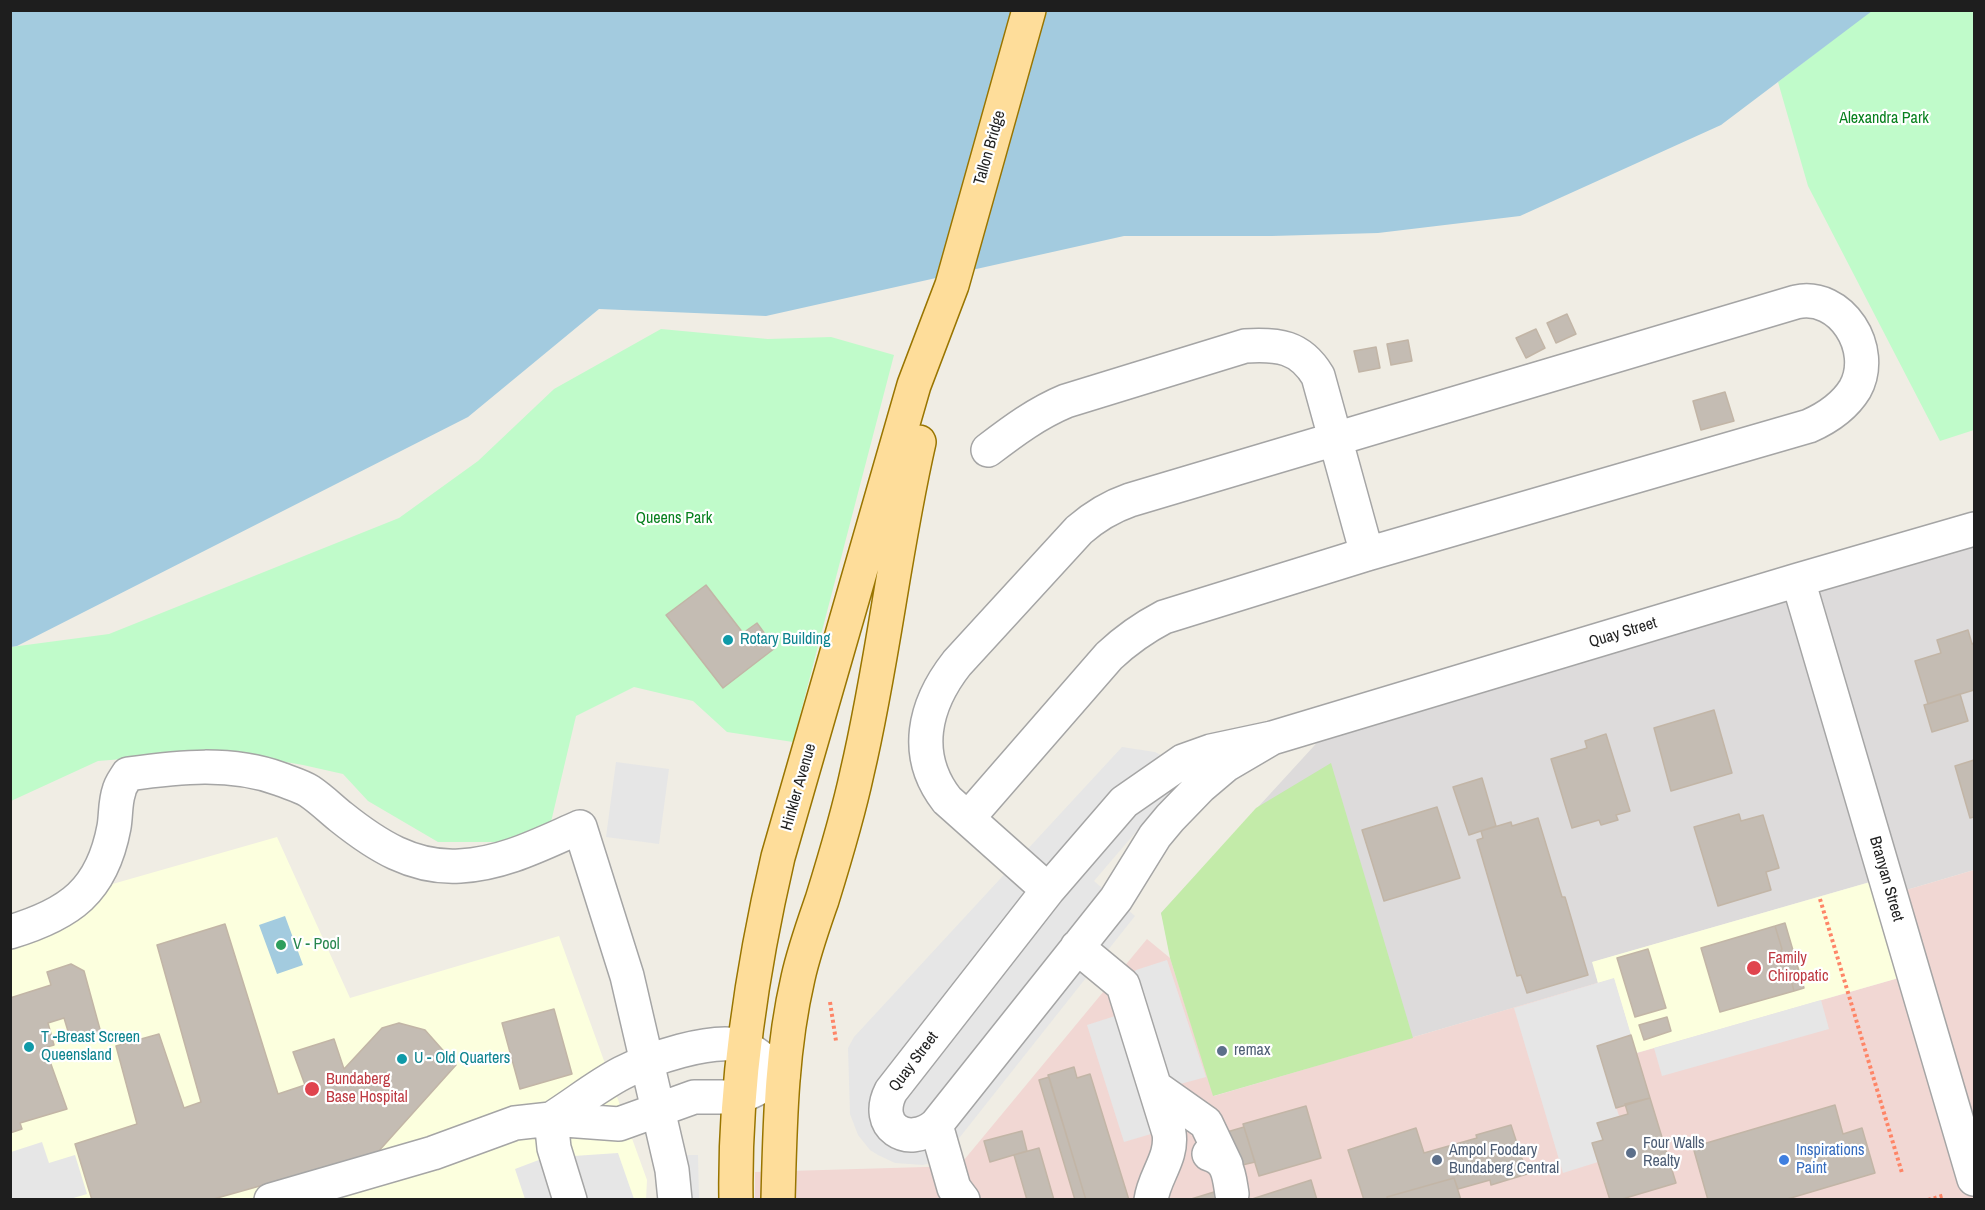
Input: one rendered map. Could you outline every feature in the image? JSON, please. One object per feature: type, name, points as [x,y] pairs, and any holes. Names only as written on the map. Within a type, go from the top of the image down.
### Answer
[{"type":"main road","name":"Tallon Bridge","points":[[923,388],[1029,10]]},
{"type":"main road","name":"Hinkler Avenue","points":[[736,1200],[743,1047],[761,931],[778,857],[923,388]]},
{"type":"main road","points":[[778,1200],[783,1076],[788,1031],[798,977],[858,772],[907,497],[923,388]]},
{"type":"street","points":[[968,818],[1109,656],[1127,639],[1146,626],[1173,614],[1366,554],[1809,426],[1837,410],[1855,388],[1860,376],[1862,360],[1860,347],[1847,321],[1836,310],[1822,302],[1803,300],[1130,500],[1095,516],[1079,530],[943,681],[935,699],[925,746],[928,768],[936,786],[947,800],[1048,890]]},
{"type":"street","points":[[988,450],[1029,419],[1047,408],[1066,401],[1245,346],[1264,344],[1297,352],[1309,362],[1318,376],[1366,554]]},
{"type":"street","name":"Quay Street","points":[[1272,738],[1226,765],[1200,787],[1170,818],[1155,836],[1116,899],[936,1125],[922,1134],[904,1135],[894,1130],[888,1122],[885,1111],[886,1100],[891,1091],[1048,890],[1124,802],[1183,761],[1211,751],[1272,738],[1798,580],[1974,530]]},
{"type":"street","name":"Branyan Street","points":[[1798,580],[1974,1179]]},
{"type":"street","points":[[10,932],[39,922],[69,907],[88,889],[102,869],[109,849],[119,790],[128,774],[213,766],[244,769],[271,776],[309,791],[365,837],[386,849],[408,859],[433,865],[458,867],[492,862],[510,857],[580,827],[627,976],[672,1170],[675,1200]]},
{"type":"street","points":[[1077,947],[1123,985],[1155,1087],[1170,1142],[1164,1165],[1152,1190],[1151,1200]]},
{"type":"street","points":[[272,1200],[433,1153],[515,1123],[551,1119],[619,1124],[694,1097],[740,1097],[783,1076],[743,1047],[705,1045],[647,1063],[617,1076],[551,1119]]},
{"type":"street","points":[[1155,1087],[1206,1123],[1229,1179],[1212,1155],[1181,1153],[1164,1165]]},
{"type":"street","points":[[551,1119],[554,1148],[570,1200]]},
{"type":"street","points":[[936,1125],[954,1188],[963,1200]]},
{"type":"path","points":[[1820,899],[1902,1173]]},
{"type":"shaded area","points":[[1974,533],[1974,870],[1893,894],[1887,877],[1593,962],[1598,983],[1213,1096],[1161,913],[1335,723]]},
{"type":"shaded area","points":[[1122,747],[1155,752],[1189,770],[1094,881],[1135,916],[960,1137],[930,1163],[923,1165],[895,1163],[878,1155],[870,1150],[858,1135],[850,1114],[848,1048],[854,1037]]},
{"type":"shaded area","points":[[616,762],[669,769],[659,844],[606,837]]},
{"type":"shaded area","name":"Bundaberg Base Hospital","points":[[277,837],[350,998],[559,936],[647,1180],[646,1200],[11,1200],[11,913]]},
{"type":"shaded area","points":[[1974,870],[1974,1199],[755,1200],[755,1172],[959,1166],[1147,939],[1170,958],[1214,1096],[1614,978],[1637,1053],[1916,973],[1893,894]]},
{"type":"shaded area","name":"Family Chiropatic","points":[[1888,877],[1916,973],[1636,1053],[1614,979],[1598,983],[1592,962]]},
{"type":"shaded area","points":[[1167,960],[1206,1077],[1173,1086],[1151,1134],[1124,1142],[1087,1025],[1115,1016],[1111,1003],[1136,970]]},
{"type":"shaded area","points":[[1614,978],[1631,1035],[1597,1046],[1619,1116],[1597,1123],[1603,1140],[1592,1143],[1598,1162],[1563,1173],[1514,1008]]},
{"type":"shaded area","points":[[1821,1000],[1829,1029],[1662,1076],[1654,1048]]},
{"type":"shaded area","points":[[42,1142],[49,1163],[75,1155],[87,1194],[70,1199],[11,1199],[11,1152]]},
{"type":"shaded area","points":[[618,1153],[634,1199],[525,1199],[515,1169],[544,1158]]},
{"type":"shaded area","points":[[686,1155],[698,1155],[699,1199],[687,1199]]},
{"type":"green space","name":"Alexandra Park","points":[[1870,11],[1974,11],[1974,430],[1940,441],[1808,186],[1778,82]]},
{"type":"green space","name":"Queens Park","points":[[661,329],[768,339],[831,337],[894,355],[793,742],[727,732],[693,701],[634,687],[576,716],[551,822],[510,842],[438,842],[368,801],[343,774],[222,751],[98,761],[11,801],[11,647],[109,634],[399,518],[478,461],[554,389]]},
{"type":"green space","points":[[1331,763],[1413,1038],[1213,1096],[1170,958],[1161,913],[1256,808]]},
{"type":"water","points":[[11,11],[1872,11],[1721,125],[1520,216],[1378,233],[1124,236],[766,316],[599,309],[468,417],[17,646],[11,647]]},
{"type":"water","name":"V - Pool","points":[[285,916],[303,965],[277,974],[259,925]]},
{"type":"building","points":[[1567,314],[1576,334],[1556,343],[1547,323]]},
{"type":"building","points":[[1536,329],[1545,348],[1526,358],[1516,338]]},
{"type":"building","points":[[1408,340],[1412,361],[1391,365],[1387,344]]},
{"type":"building","points":[[1376,347],[1380,368],[1359,372],[1354,351]]},
{"type":"building","points":[[1725,392],[1734,421],[1701,430],[1693,401]]},
{"type":"building","name":"Rotary Building","points":[[706,585],[743,633],[757,623],[775,648],[723,688],[666,615]]},
{"type":"building","points":[[1968,630],[1972,644],[1974,643],[1974,690],[1928,704],[1915,661],[1941,653],[1937,640]]},
{"type":"building","points":[[1960,694],[1968,721],[1932,732],[1924,705]]},
{"type":"building","points":[[1714,710],[1732,773],[1671,791],[1654,728]]},
{"type":"building","points":[[1606,734],[1630,811],[1616,815],[1618,820],[1601,825],[1599,820],[1572,828],[1551,759],[1587,748],[1585,741]]},
{"type":"building","points":[[1974,760],[1974,817],[1970,818],[1955,766]]},
{"type":"building","points":[[1482,778],[1496,826],[1469,835],[1453,787]]},
{"type":"building","points":[[1437,807],[1460,878],[1384,901],[1362,830]]},
{"type":"building","points":[[1739,814],[1741,821],[1763,815],[1779,868],[1766,872],[1771,890],[1718,906],[1694,827]]},
{"type":"building","points":[[1538,818],[1588,975],[1527,993],[1521,975],[1517,976],[1477,840],[1483,838],[1481,831],[1511,822],[1512,826]]},
{"type":"building","points":[[1785,923],[1804,988],[1794,991],[1788,969],[1775,961],[1782,949],[1775,926]]},
{"type":"building","name":"U - Old Quarters","points":[[225,924],[278,1094],[305,1085],[293,1052],[334,1039],[344,1069],[382,1028],[399,1023],[425,1030],[456,1065],[377,1153],[210,1200],[92,1200],[75,1144],[137,1124],[116,1046],[159,1034],[184,1108],[201,1102],[157,945]]},
{"type":"building","points":[[1775,926],[1782,949],[1775,961],[1788,969],[1794,991],[1720,1012],[1701,948]]},
{"type":"building","points":[[1648,949],[1666,1008],[1635,1017],[1617,958]]},
{"type":"building","name":"T -Breast Screen Queensland","points":[[71,964],[84,971],[101,1033],[71,1041],[64,1018],[48,1023],[54,1045],[40,1049],[42,1056],[47,1053],[67,1109],[20,1123],[22,1129],[10,1133],[10,998],[51,985],[47,972]]},
{"type":"building","points":[[554,1009],[572,1074],[520,1089],[502,1023]]},
{"type":"building","points":[[1667,1017],[1671,1031],[1644,1040],[1639,1025]]},
{"type":"building","points":[[1631,1035],[1650,1098],[1616,1108],[1597,1046]]},
{"type":"building","points":[[1074,1067],[1077,1078],[1090,1074],[1129,1200],[1086,1200],[1048,1075]]},
{"type":"building","points":[[1049,1077],[1086,1200],[1075,1200],[1039,1080]]},
{"type":"building","name":"Four Walls Realty","points":[[1650,1098],[1676,1183],[1619,1200],[1610,1200],[1592,1143],[1603,1140],[1597,1123],[1628,1114],[1625,1104]]},
{"type":"building","name":"Inspirations Paint","points":[[1835,1105],[1843,1134],[1862,1128],[1875,1173],[1784,1200],[1708,1200],[1693,1147]]},
{"type":"building","points":[[1306,1106],[1321,1158],[1259,1176],[1243,1124]]},
{"type":"building","name":"Ampol Foodary Bundaberg Central","points":[[1511,1125],[1527,1174],[1491,1185],[1490,1180],[1458,1189],[1454,1178],[1387,1197],[1388,1200],[1364,1200],[1348,1150],[1416,1128],[1424,1153],[1477,1138],[1476,1135]]},
{"type":"building","points":[[1244,1127],[1255,1162],[1238,1166],[1227,1132]]},
{"type":"building","points":[[1022,1131],[1027,1151],[990,1162],[984,1141]]},
{"type":"building","points":[[1039,1148],[1054,1200],[1027,1200],[1014,1155]]},
{"type":"building","points":[[1454,1178],[1461,1200],[1388,1200],[1387,1197]]},
{"type":"building","points":[[1311,1180],[1317,1200],[1249,1200]]},
{"type":"building","points":[[1214,1192],[1216,1200],[1188,1200]]},
{"type":"place","name":"Rotary Building","points":[[728,640]]},
{"type":"place","name":"V - Pool","points":[[281,945]]},
{"type":"place","name":"Family Chiropatic","points":[[1754,968]]},
{"type":"place","name":"T -Breast Screen Queensland","points":[[29,1047]]},
{"type":"place","name":"remax","points":[[1222,1051]]},
{"type":"place","name":"U - Old Quarters","points":[[402,1059]]},
{"type":"place","name":"Bundaberg Base Hospital","points":[[312,1089]]},
{"type":"place","name":"Four Walls Realty","points":[[1631,1153]]},
{"type":"place","name":"Ampol Foodary Bundaberg Central","points":[[1437,1160]]},
{"type":"place","name":"Inspirations Paint","points":[[1784,1160]]}]
